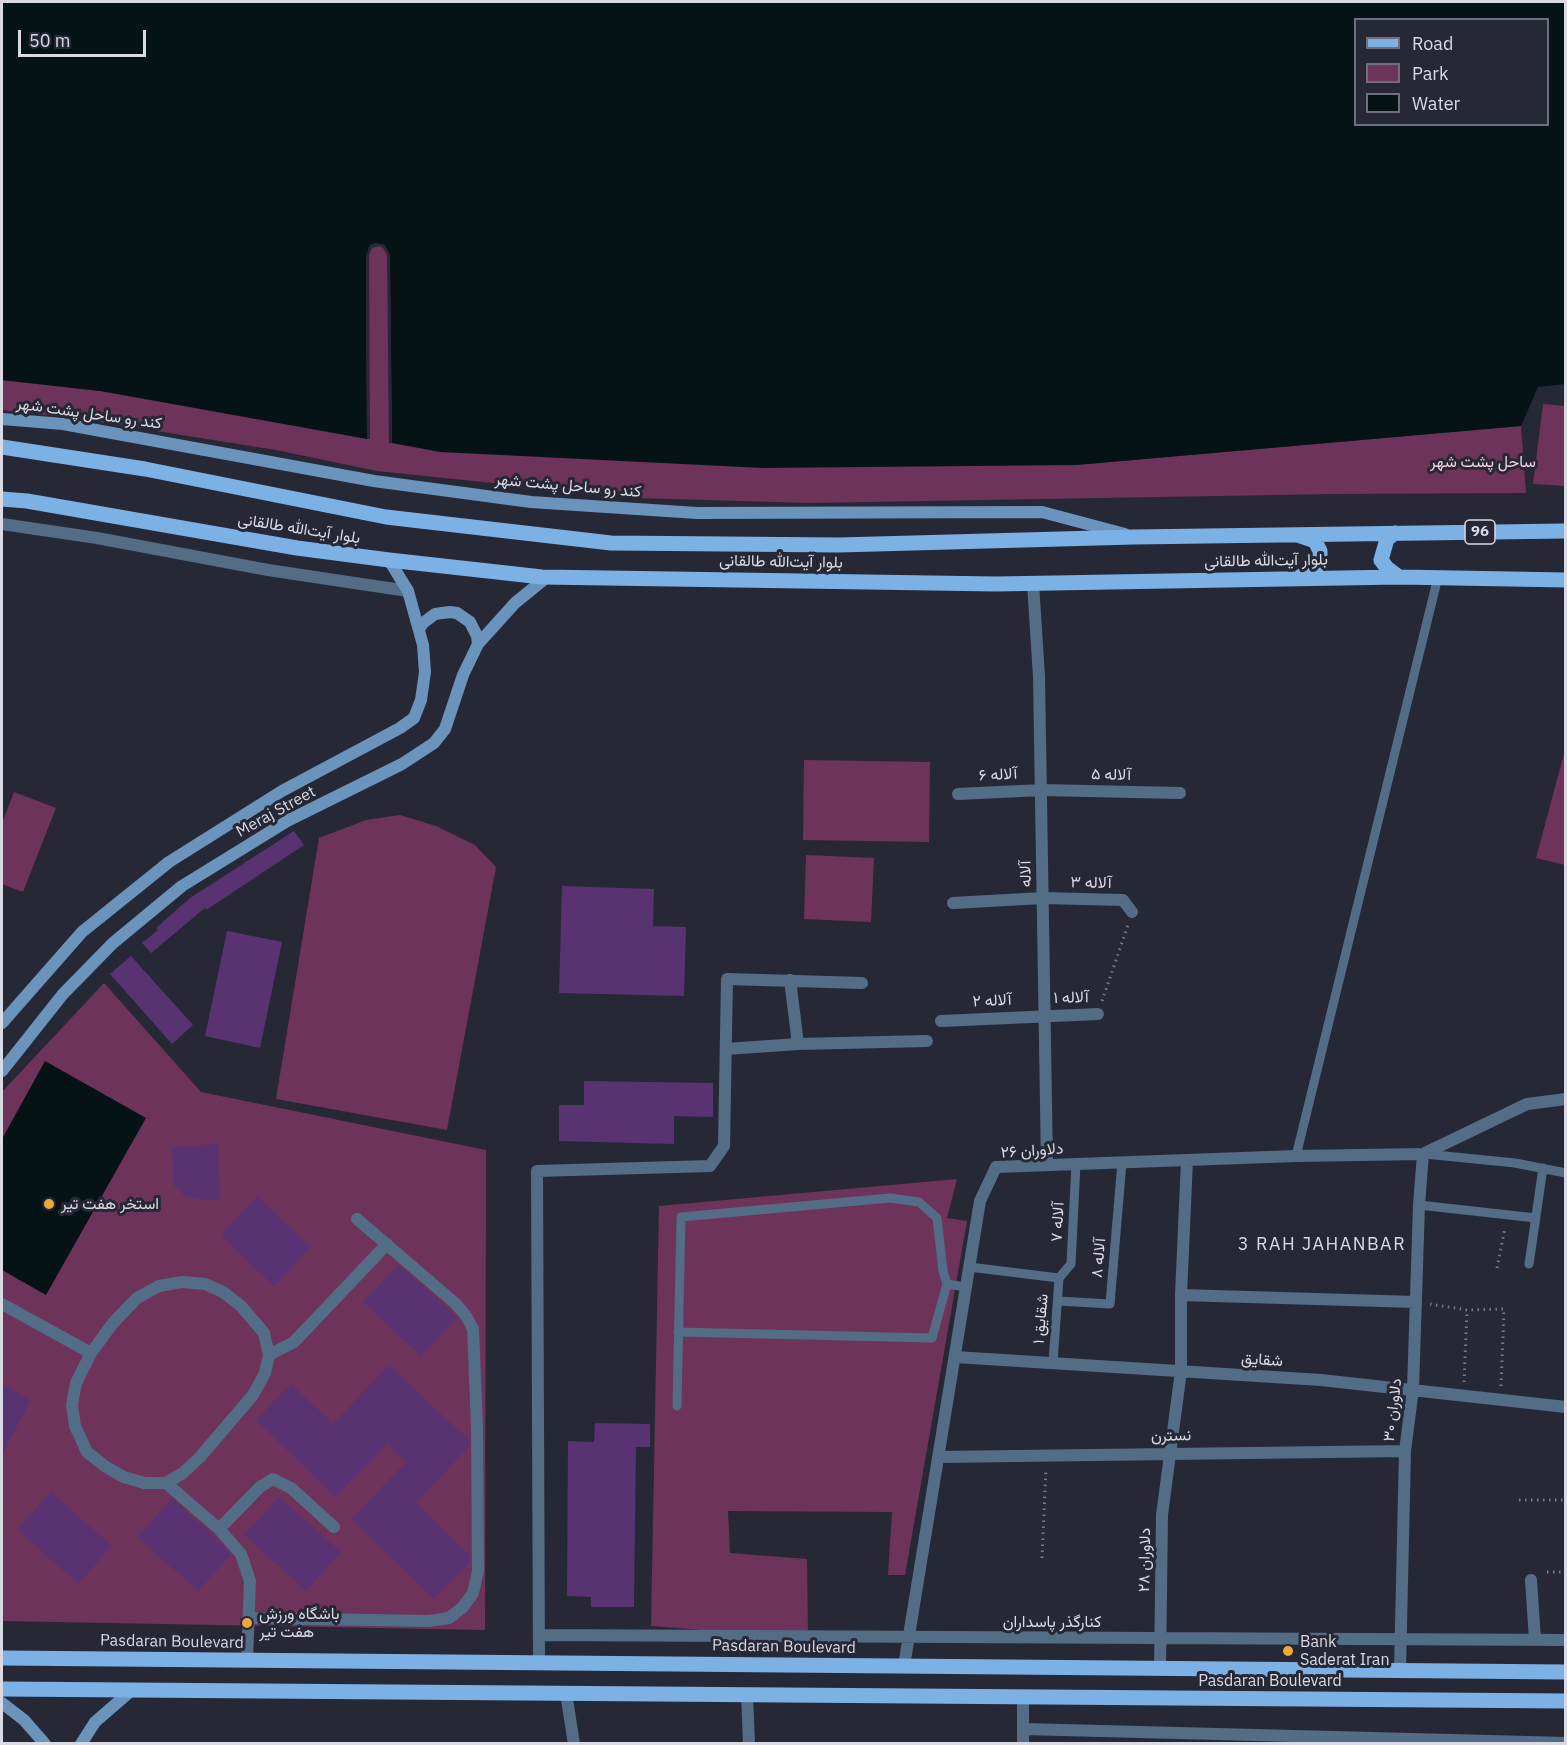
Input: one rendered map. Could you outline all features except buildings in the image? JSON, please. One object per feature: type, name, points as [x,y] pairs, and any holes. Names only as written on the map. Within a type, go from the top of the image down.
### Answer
[{"type":"main road","name":"بلوار آیت‌الله طالقانی","points":[[2,447],[145,469],[386,517],[611,543],[839,545],[1134,537],[1566,531]]},
{"type":"main road","name":"بلوار آیت‌الله طالقانی","points":[[2,499],[27,501],[297,548],[389,561],[547,577],[1033,583],[1399,577],[1566,579]]},
{"type":"main road","points":[[1395,533],[1387,539],[1381,560],[1399,577]]},
{"type":"main road","points":[[1295,535],[1315,541],[1320,551],[1320,561],[1315,570],[1295,578]]},
{"type":"main road","name":"Pasdaran Boulevard","points":[[2,1658],[1566,1672]]},
{"type":"main road","name":"Pasdaran Boulevard","points":[[2,1689],[1566,1701]]},
{"type":"street","name":"کند رو ساحل پشت شهر","points":[[2,419],[63,424],[374,481],[531,502],[697,513],[1042,512],[1134,537]]},
{"type":"street","points":[[2,524],[97,538],[268,570],[408,591]]},
{"type":"street","name":"Meraj Street","points":[[2,1023],[82,932],[169,862],[282,791],[400,728],[414,718],[421,700],[425,672],[423,645],[408,591],[389,561]]},
{"type":"street","name":"Meraj Street","points":[[2,1071],[63,994],[104,952],[182,886],[289,820],[402,764],[434,743],[445,729],[464,675],[478,644],[515,603],[547,577]]},
{"type":"street","name":"آلاله","points":[[1033,583],[1039,677],[1047,1165]]},
{"type":"street","points":[[419,629],[435,614],[457,613],[470,622],[478,644]]},
{"type":"street","name":"آلاله ۵","points":[[1041,790],[1180,793]]},
{"type":"street","name":"آلاله ۶","points":[[958,794],[1041,790]]},
{"type":"street","points":[[953,903],[1043,898]]},
{"type":"street","name":"آلاله ۳","points":[[1043,898],[1123,900],[1132,912]]},
{"type":"street","points":[[539,1663],[537,1171],[710,1166],[724,1146],[728,979],[862,983]]},
{"type":"street","points":[[790,980],[798,1044]]},
{"type":"street","name":"آلاله ۱","points":[[1045,1015],[1098,1014]]},
{"type":"street","name":"آلاله ۲","points":[[941,1021],[1045,1015]]},
{"type":"street","points":[[726,1049],[798,1044],[927,1041]]},
{"type":"street","name":"دلاوران ۲۶","points":[[904,1666],[980,1201],[996,1167],[1296,1155],[1422,1154],[1527,1104],[1566,1100]]},
{"type":"street","name":"دلاوران ۳۰","points":[[1400,1670],[1405,1450],[1413,1389],[1422,1154]]},
{"type":"street","name":"دلاوران ۲۸","points":[[1160,1669],[1162,1515],[1181,1371],[1181,1295],[1186,1160]]},
{"type":"street","points":[[249,1618],[429,1621],[449,1618],[463,1608],[473,1593],[478,1571],[477,1415],[473,1329],[456,1304],[357,1219]]},
{"type":"street","points":[[269,1355],[294,1342],[387,1244]]},
{"type":"street","points":[[182,1282],[205,1284],[223,1292],[241,1306],[264,1333],[269,1355],[266,1373],[253,1395],[200,1457],[183,1473],[166,1483],[144,1483],[124,1477],[106,1467],[87,1452],[75,1426],[72,1405],[76,1383],[92,1353],[113,1323],[137,1298],[159,1286],[182,1282]]},
{"type":"street","points":[[1181,1295],[1416,1302]]},
{"type":"street","points":[[2,1304],[92,1353]]},
{"type":"street","name":"شقایق","points":[[955,1357],[1321,1380],[1566,1407]]},
{"type":"street","name":"نسترن","points":[[938,1457],[1405,1450]]},
{"type":"street","points":[[219,1529],[260,1487],[273,1479],[291,1488],[334,1527]]},
{"type":"street","points":[[166,1483],[219,1529],[241,1554],[247,1567],[250,1581],[247,1660]]},
{"type":"street","points":[[1531,1580],[1535,1640]]},
{"type":"street","name":"کنارگذر پاسداران","points":[[539,1635],[1566,1640]]},
{"type":"street","points":[[81,1743],[95,1722],[132,1690]]},
{"type":"street","points":[[566,1693],[574,1743]]},
{"type":"street","points":[[747,1694],[749,1743]]},
{"type":"street","points":[[1023,1696],[1023,1743]]},
{"type":"street","points":[[2,1703],[24,1720],[45,1743]]},
{"type":"street","points":[[1023,1729],[1203,1739],[1565,1743]]},
{"type":"lane","points":[[1296,1155],[1438,577]]},
{"type":"lane","points":[[1422,1154],[1515,1163],[1566,1173]]},
{"type":"lane","name":"آلاله ۸","points":[[1058,1301],[1110,1304],[1122,1162]]},
{"type":"lane","name":"آلاله ۷","points":[[1059,1278],[1071,1264],[1076,1164]]},
{"type":"lane","points":[[1529,1264],[1543,1168]]},
{"type":"lane","points":[[677,1406],[678,1332],[681,1217],[890,1198],[919,1202],[937,1218],[943,1271],[948,1284],[932,1338],[678,1332]]},
{"type":"lane","points":[[1419,1205],[1536,1218]]},
{"type":"lane","points":[[969,1267],[1059,1278]]},
{"type":"lane","name":"شقایق ۱","points":[[1053,1363],[1059,1278]]},
{"type":"lane","points":[[948,1284],[966,1287]]},
{"type":"path","points":[[1098,1014],[1132,912]]},
{"type":"path","points":[[1497,1268],[1508,1214]]},
{"type":"path","points":[[1416,1302],[1467,1310],[1504,1309],[1500,1400]]},
{"type":"path","points":[[1463,1396],[1467,1310]]},
{"type":"path","points":[[1042,1558],[1047,1455]]},
{"type":"path","points":[[1519,1500],[1566,1500]]},
{"type":"path","points":[[1547,1572],[1566,1572]]},
{"type":"green space","name":"ساحل پشت شهر","points":[[375,243],[388,250],[392,443],[441,452],[1076,465],[1521,426],[1526,493],[809,503],[637,498],[377,471],[276,450],[81,419],[2,410],[2,380],[100,391],[366,255]]},
{"type":"green space","points":[[1543,404],[1565,406],[1565,486],[1533,484]]},
{"type":"green space","points":[[1565,750],[1565,865],[1536,858]]},
{"type":"green space","points":[[804,760],[930,762],[929,842],[803,840]]},
{"type":"green space","points":[[14,792],[56,808],[23,892],[2,884],[2,823]]},
{"type":"green space","points":[[400,815],[436,826],[475,845],[496,867],[447,1130],[276,1099],[319,838],[366,820]]},
{"type":"green space","points":[[806,855],[874,858],[871,922],[804,919]]},
{"type":"green space","points":[[104,983],[201,1092],[486,1150],[485,1630],[2,1621],[2,1092]]},
{"type":"green space","points":[[957,1179],[947,1218],[967,1221],[905,1575],[888,1575],[892,1512],[728,1511],[730,1553],[807,1559],[808,1638],[651,1626],[659,1206]]},
{"type":"water","points":[[2,2],[1565,2],[1565,384],[1538,387],[1521,426],[1076,465],[763,468],[441,452],[392,443],[390,255],[385,245],[375,243],[366,255],[367,439],[100,391],[2,380]]},
{"type":"water","name":"استخر هفت تیر","points":[[45,1061],[146,1118],[46,1295],[2,1270],[2,1139]]},
{"type":"pier","points":[[375,243],[385,245],[390,255],[392,443],[389,443],[387,255],[379,246],[372,248],[369,255],[370,439],[367,439],[366,255],[370,245]]},
{"type":"place","name":"استخر هفت تیر","points":[[49,1204]]},
{"type":"place","name":"باشگاه ورزش هفت تیر","points":[[247,1623]]},
{"type":"place","name":"Bank Saderat Iran","points":[[1288,1651]]},
{"type":"district","name":"3 RAH JAHANBAR","points":[[1322,1245]]}]
